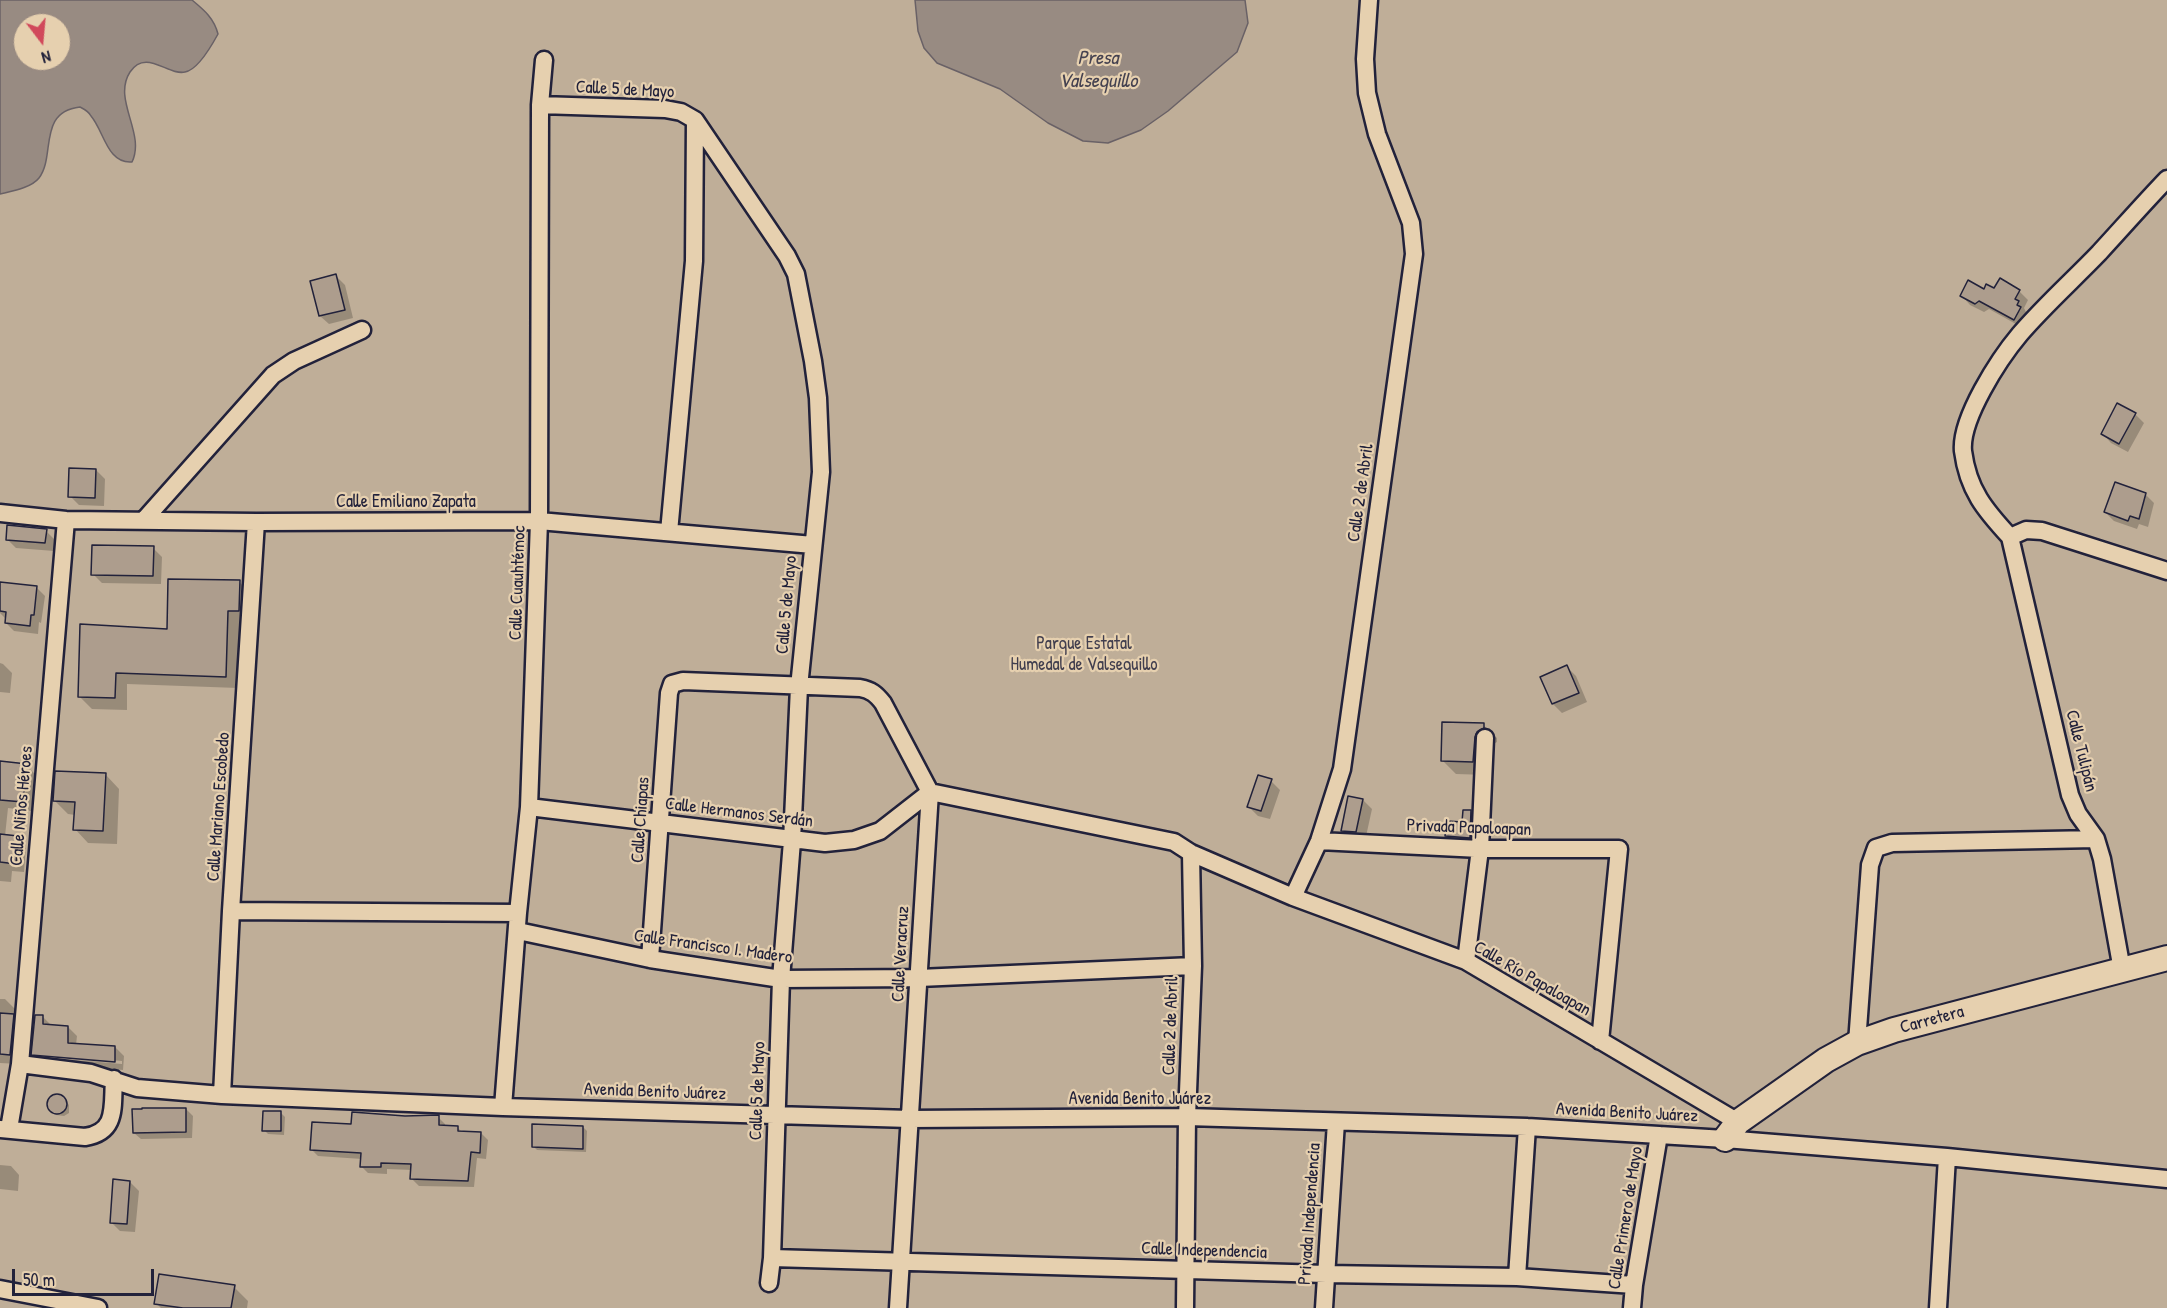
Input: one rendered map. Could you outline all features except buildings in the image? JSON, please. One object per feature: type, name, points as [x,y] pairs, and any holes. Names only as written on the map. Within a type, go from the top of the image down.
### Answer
[{"type":"street","name":"Calle 2 de Abril","points":[[1293,897],[1319,841],[1342,769],[1414,254],[1412,223],[1377,134],[1367,93],[1365,59],[1369,0]]},
{"type":"street","name":"Calle Cuauhtémoc","points":[[503,1107],[518,913],[529,807],[539,521],[540,105],[544,60]]},
{"type":"street","name":"Calle 5 de Mayo","points":[[540,105],[665,109],[681,112],[695,120],[787,256],[796,274],[813,361],[818,398],[821,472],[799,687],[792,841],[781,979],[772,1258],[769,1283]]},
{"type":"street","points":[[669,532],[694,261],[695,120]]},
{"type":"street","points":[[2167,179],[2019,335],[1979,395],[1966,423],[1963,449],[1970,481],[1983,508],[2010,537],[2026,530],[2042,531],[2167,571]]},
{"type":"street","points":[[143,521],[273,375],[294,361],[362,330]]},
{"type":"street","name":"Calle Emiliano Zapata","points":[[0,513],[66,520],[539,521],[813,545]]},
{"type":"street","name":"Calle Niños Héroes","points":[[4,1129],[20,1064],[66,520]]},
{"type":"street","name":"Calle Mariano Escobedo","points":[[222,1095],[231,911],[256,522]]},
{"type":"street","name":"Calle Tulipán","points":[[2010,537],[2070,795],[2078,814],[2096,839],[2102,859],[2122,969]]},
{"type":"street","name":"Calle Chiapas","points":[[650,959],[669,693],[672,684],[682,681],[799,687]]},
{"type":"street","points":[[799,687],[860,688],[877,695],[930,792]]},
{"type":"street","points":[[1466,961],[1480,849],[1485,738]]},
{"type":"street","name":"Calle Hermanos Serdán","points":[[529,807],[792,841],[825,843],[854,840],[880,831],[930,792]]},
{"type":"street","name":"Calle Río Papaloapan","points":[[930,792],[1174,842],[1191,853],[1293,897],[1466,961],[1600,1041],[1732,1130]]},
{"type":"street","name":"Calle Veracruz","points":[[898,1308],[930,792]]},
{"type":"street","points":[[1857,1043],[1870,865],[1876,848],[1892,843],[2096,839]]},
{"type":"street","name":"Privada Papaloapan","points":[[1319,841],[1480,849],[1619,849],[1600,1041]]},
{"type":"street","name":"Calle 2 de Abril","points":[[1185,1308],[1187,1117],[1193,966],[1191,853]]},
{"type":"street","points":[[231,911],[518,913]]},
{"type":"street","name":"Calle Francisco I. Madero","points":[[518,931],[650,959],[781,979],[919,978],[1193,966]]},
{"type":"street","name":"Carretera","points":[[1732,1130],[1826,1060],[1857,1043],[1894,1030],[2167,958]]},
{"type":"street","name":"Avenida Benito Juárez","points":[[20,1064],[91,1073],[137,1088],[222,1095],[503,1107],[910,1119],[1187,1117],[1527,1127],[1659,1135],[1732,1130],[1947,1157],[2167,1179]]},
{"type":"street","points":[[4,1129],[85,1137],[98,1135],[108,1126],[112,1114],[114,1079]]},
{"type":"street","name":"Privada Independencia","points":[[1324,1308],[1336,1122]]},
{"type":"street","points":[[1517,1277],[1527,1127]]},
{"type":"street","name":"Calle Primero de Mayo","points":[[1632,1308],[1659,1135]]},
{"type":"street","points":[[1938,1308],[1947,1157]]},
{"type":"street","name":"Calle Independencia","points":[[772,1258],[1326,1274],[1517,1277],[1634,1285]]},
{"type":"street","points":[[0,1289],[98,1308]]},
{"type":"green space","name":"Parque Estatal Humedal de Valsequillo","points":[[0,0],[2167,0],[2167,1308],[0,1308]]},
{"type":"water","points":[[0,0],[192,0],[201,7],[214,23],[218,34],[195,67],[185,72],[178,72],[157,64],[143,62],[136,65],[130,72],[125,83],[126,105],[135,140],[132,162],[117,158],[111,152],[95,122],[80,107],[58,117],[50,136],[44,169],[39,178],[26,187],[0,194]]},
{"type":"water","name":"Presa Valsequillo","points":[[915,0],[1245,0],[1248,23],[1237,52],[1168,111],[1141,130],[1108,143],[1083,141],[1048,123],[1000,89],[937,63],[924,48],[918,31]]}]
